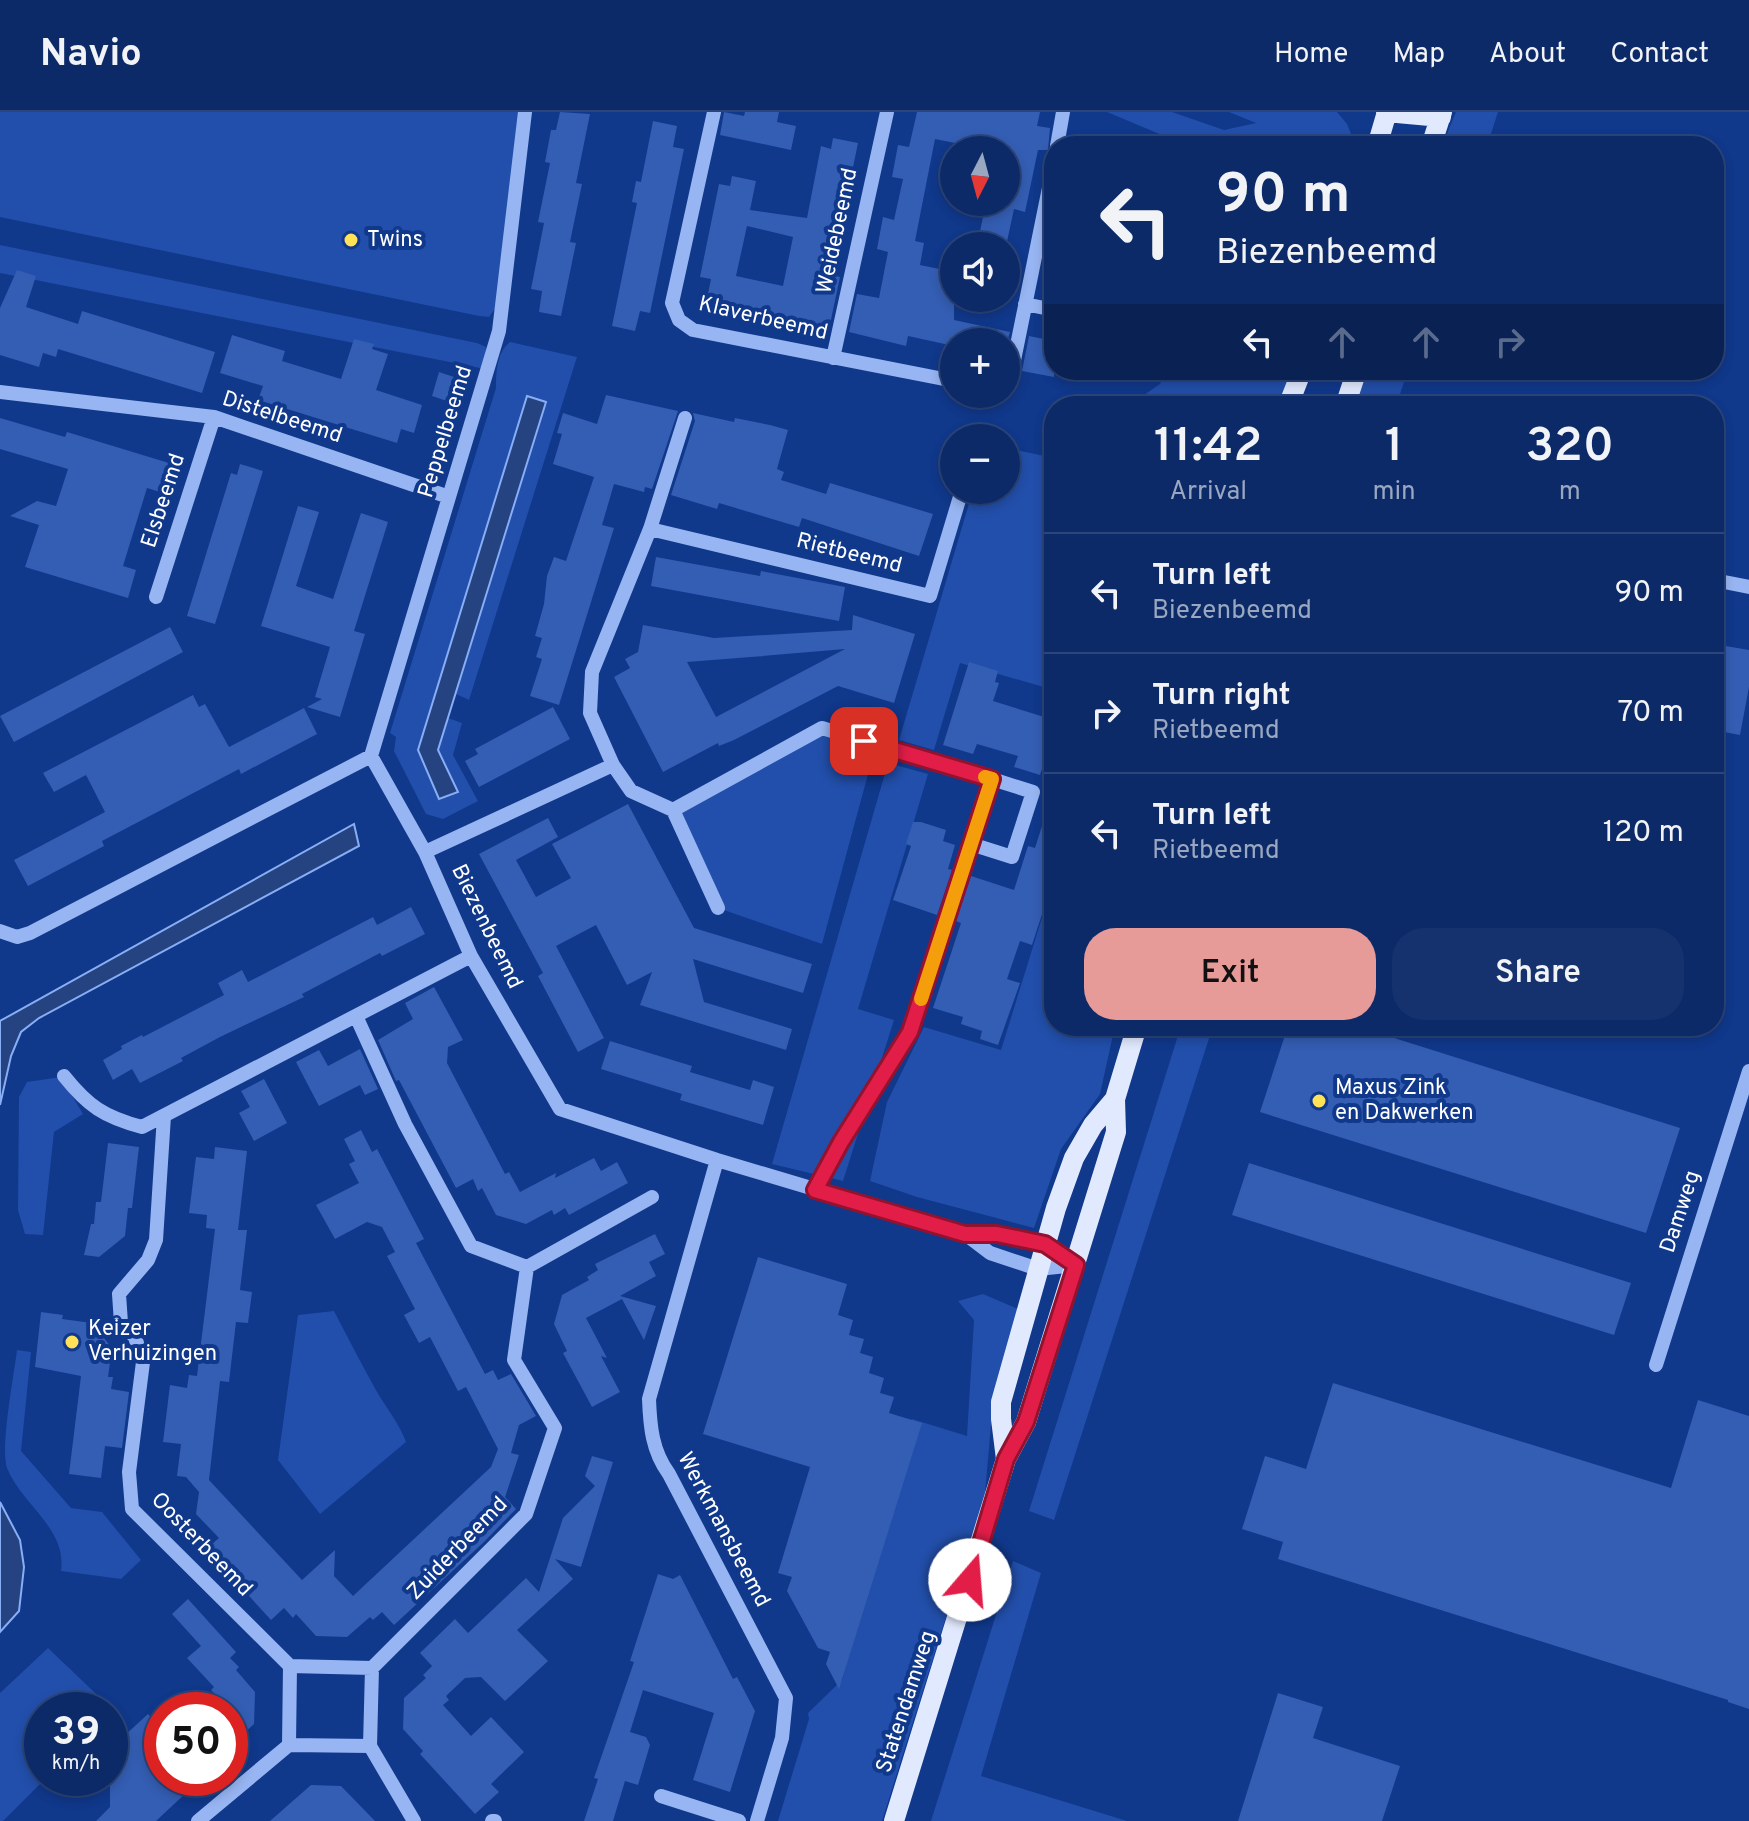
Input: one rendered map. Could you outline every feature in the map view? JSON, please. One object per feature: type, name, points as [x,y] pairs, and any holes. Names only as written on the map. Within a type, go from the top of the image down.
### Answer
[{"type":"main road","points":[[1380,136],[1387,112],[1440,114],[1434,136]]},
{"type":"main road","name":"Statendamweg","points":[[894,1821],[1006,1459],[1026,1422],[1076,1265],[1116,1132],[1115,1099],[1134,1036]]},
{"type":"main road","name":"Statendamweg","points":[[1006,1459],[1001,1402],[1045,1244],[1074,1158],[1093,1125],[1115,1099]]},
{"type":"street","name":"Peppelbeemd","points":[[371,756],[499,331],[525,112]]},
{"type":"street","name":"Klaverbeemd","points":[[714,112],[672,303],[679,320],[693,330],[940,378]]},
{"type":"street","points":[[1059,136],[1063,112]]},
{"type":"street","name":"Weidebeemd","points":[[833,358],[883,113]]},
{"type":"street","points":[[1020,329],[1044,219]]},
{"type":"street","points":[[1025,304],[1044,308]]},
{"type":"street","name":"Distelbeemd","points":[[0,392],[214,417],[449,497]]},
{"type":"street","name":"Elsbeemd","points":[[156,597],[214,417]]},
{"type":"street","points":[[685,418],[650,529],[592,672],[590,713],[613,765],[631,791],[673,810],[718,908]]},
{"type":"street","name":"Rietbeemd","points":[[650,529],[930,596],[958,504]]},
{"type":"street","points":[[1724,582],[1749,587]]},
{"type":"street","points":[[673,810],[822,728],[1033,792],[1012,857],[971,844]]},
{"type":"street","points":[[0,931],[17,937],[30,933],[371,756]]},
{"type":"street","name":"Biezenbeemd","points":[[371,756],[425,852],[471,956],[560,1109],[717,1160],[965,1234],[997,1234],[1045,1244],[1076,1265]]},
{"type":"street","points":[[425,852],[613,765]]},
{"type":"street","points":[[815,1190],[841,1142],[910,1032],[992,779]]},
{"type":"street","points":[[64,1076],[83,1100],[117,1120],[142,1127],[471,956]]},
{"type":"street","points":[[356,1016],[405,1124],[471,1246],[527,1267],[652,1197]]},
{"type":"street","name":"Damweg","points":[[1656,1365],[1749,1071]]},
{"type":"street","name":"Oosterbeemd","points":[[164,1116],[156,1240],[148,1260],[119,1294],[121,1323],[135,1337],[143,1362],[129,1472],[132,1509],[290,1666]]},
{"type":"street","name":"Werkmansbeemd","points":[[717,1160],[649,1399],[650,1432],[660,1462],[786,1698],[782,1738],[757,1821]]},
{"type":"street","name":"Biezenbeemd","points":[[965,1234],[990,1253],[1038,1269],[1076,1265]]},
{"type":"street","name":"Zuiderbeemd","points":[[372,1668],[526,1514],[555,1428],[514,1360],[527,1267]]},
{"type":"street","points":[[289,1745],[290,1666],[372,1668],[370,1746],[414,1821]]},
{"type":"street","points":[[198,1821],[289,1745],[370,1746]]},
{"type":"street","points":[[661,1796],[739,1821]]},
{"type":"shaded area","name":"Twins","points":[[0,112],[520,112],[497,306],[489,317],[479,316],[0,217]]},
{"type":"shaded area","points":[[1107,112],[1172,112],[1224,130],[1256,123],[1229,112],[1337,112],[1352,136],[1164,136]]},
{"type":"shaded area","points":[[1456,112],[1498,112],[1490,136],[1446,136]]},
{"type":"shaded area","points":[[0,245],[477,343],[486,347],[485,369],[0,273]]},
{"type":"shaded area","points":[[510,342],[577,357],[469,700],[456,694],[546,403],[418,750],[439,799],[457,792],[438,751],[448,718],[462,723],[453,755],[478,801],[443,819],[426,814],[394,751],[396,737],[390,733],[496,388],[500,357]]},
{"type":"shaded area","points":[[1162,380],[1290,380],[1284,396],[1143,396]]},
{"type":"shaded area","points":[[1364,380],[1405,380],[1399,396],[1359,396]]},
{"type":"shaded area","points":[[527,396],[546,402],[438,750],[458,792],[439,799],[418,750]]},
{"type":"shaded area","points":[[1020,451],[1044,456],[1044,687],[960,663],[934,750],[899,740],[969,504],[1020,504]]},
{"type":"shaded area","points":[[822,728],[871,763],[822,944],[718,908],[673,810]]},
{"type":"shaded area","points":[[888,763],[928,774],[858,1009],[894,1020],[843,1181],[772,1164]]},
{"type":"shaded area","points":[[354,824],[359,846],[39,1018],[21,1032],[11,1056],[0,1105],[0,1021]]},
{"type":"shaded area","points":[[1044,911],[1044,1036],[1113,1036],[1100,1094],[1061,1149],[1034,1228],[917,1197],[870,1181],[887,1102],[924,1027],[1001,1050]]},
{"type":"shaded area","points":[[1178,1036],[1210,1036],[1054,1520],[1029,1511]]},
{"type":"shaded area","points":[[61,1077],[83,1114],[54,1132],[43,1235],[25,1234],[18,1210],[19,1097],[27,1082]]},
{"type":"shaded area","points":[[983,1294],[1018,1309],[992,1414],[985,1493],[882,1821],[778,1821],[809,1719],[808,1713],[842,1680],[912,1419],[967,1436],[974,1320],[958,1301]]},
{"type":"shaded area","points":[[334,1311],[406,1442],[320,1514],[278,1460],[298,1315]]},
{"type":"shaded area","points":[[17,1350],[31,1352],[21,1451],[71,1508],[102,1512],[141,1560],[121,1579],[61,1571],[57,1542],[7,1468],[6,1428]]},
{"type":"shaded area","points":[[0,1502],[20,1540],[24,1567],[19,1611],[0,1632]]},
{"type":"shaded area","points":[[1013,1561],[1041,1573],[981,1776],[1127,1821],[931,1821]]},
{"type":"shaded area","points":[[48,1648],[94,1692],[24,1692],[24,1796],[28,1796],[3,1821],[0,1821],[0,1693]]},
{"type":"building","points":[[560,112],[590,114],[576,183],[582,184],[570,242],[576,243],[561,316],[539,312],[542,291],[531,289],[544,223],[538,222],[550,163],[545,162],[551,130],[556,130]]},
{"type":"building","points":[[724,112],[744,116],[745,112],[779,112],[777,122],[796,126],[791,150],[720,135]]},
{"type":"building","points":[[917,112],[1040,112],[1037,126],[1050,128],[1049,136],[1044,136],[1044,150],[1038,150],[1025,212],[1020,211],[1020,136],[940,136],[940,140],[935,139],[915,241],[924,243],[920,265],[940,269],[940,312],[954,312],[954,320],[991,328],[940,328],[940,343],[908,336],[906,346],[849,332],[857,294],[879,298],[888,252],[877,249],[883,217],[894,220],[903,179],[892,177],[898,145],[909,147]]},
{"type":"building","points":[[653,121],[677,126],[673,147],[684,149],[650,313],[640,311],[635,331],[612,326],[637,203],[632,202],[636,181],[641,182]]},
{"type":"building","points":[[833,138],[858,143],[831,275],[840,277],[829,329],[810,325],[808,336],[775,329],[777,318],[758,314],[759,310],[707,299],[711,279],[700,277],[719,184],[730,186],[732,176],[756,181],[750,210],[807,218],[821,146],[831,149]],"holes":[[[747,226],[793,237],[783,286],[736,276]]]},
{"type":"building","points":[[983,216],[1012,216],[1009,232],[980,232]]},
{"type":"building","points":[[17,270],[36,276],[26,307],[78,324],[82,311],[215,352],[202,393],[58,349],[56,357],[43,353],[39,367],[0,355],[0,308]]},
{"type":"building","points":[[232,335],[285,351],[282,361],[341,379],[354,339],[374,344],[372,349],[388,354],[376,390],[422,405],[414,433],[401,429],[397,443],[258,400],[263,386],[220,373]]},
{"type":"building","points":[[1029,336],[1044,339],[1044,375],[1022,371]]},
{"type":"building","points":[[439,372],[460,379],[453,403],[432,396]]},
{"type":"building","points":[[606,395],[678,411],[652,489],[645,487],[644,492],[614,484],[602,525],[614,528],[559,705],[530,696],[542,659],[536,657],[542,638],[535,636],[554,557],[566,561],[594,477],[553,464],[562,434],[557,433],[563,413],[597,424]]},
{"type":"building","points":[[693,413],[734,422],[735,418],[788,430],[777,469],[784,472],[781,480],[826,494],[830,483],[933,514],[919,556],[802,518],[799,527],[719,503],[717,509],[671,495],[695,421]]},
{"type":"building","points":[[0,418],[65,437],[67,432],[169,463],[160,492],[147,488],[123,566],[136,570],[128,598],[25,567],[39,525],[10,516],[37,501],[56,506],[68,469],[0,449]]},
{"type":"building","points":[[240,464],[263,471],[215,624],[187,616],[231,473],[237,475]]},
{"type":"building","points":[[298,506],[319,512],[296,586],[333,599],[361,513],[388,522],[354,631],[365,634],[340,717],[307,707],[322,699],[315,697],[330,647],[261,626]]},
{"type":"building","points":[[656,557],[760,576],[761,571],[845,587],[839,621],[651,586]]},
{"type":"building","points":[[853,615],[915,634],[894,703],[838,686],[734,740],[719,746],[718,743],[663,772],[614,677],[630,668],[625,659],[638,652],[643,625],[714,638],[852,630]],"holes":[[[845,649],[716,717],[687,662]]]},
{"type":"building","points":[[170,627],[183,652],[14,742],[0,716]]},
{"type":"building","points":[[1724,646],[1749,650],[1749,687],[1740,735],[1724,732]]},
{"type":"building","points":[[969,662],[998,671],[995,682],[999,683],[993,701],[1044,717],[1044,762],[1040,775],[1014,767],[1018,756],[977,744],[973,754],[943,745]]},
{"type":"building","points":[[193,695],[199,707],[205,704],[229,747],[304,708],[317,734],[241,774],[239,769],[102,841],[104,846],[28,886],[14,860],[105,812],[86,775],[54,792],[43,773]]},
{"type":"building","points":[[553,707],[570,739],[479,787],[465,761],[478,754],[475,749]]},
{"type":"building","points":[[628,804],[694,928],[812,964],[803,993],[693,959],[704,1002],[792,1029],[786,1050],[640,1005],[652,972],[627,985],[596,925],[556,946],[604,1038],[578,1052],[538,976],[543,973],[479,854],[548,818],[558,837],[516,860],[536,897],[571,878],[552,844]]},
{"type":"building","points":[[1044,820],[1044,908],[1032,945],[1020,941],[1007,979],[1020,983],[998,1045],[980,1039],[982,1031],[961,1024],[963,1017],[933,1008],[961,923],[956,921],[971,876],[1014,890],[1028,846],[1035,848]]},
{"type":"building","points":[[913,822],[946,830],[943,841],[955,845],[948,869],[952,870],[937,915],[893,900],[911,846],[906,844]]},
{"type":"building","points":[[411,907],[425,934],[382,956],[380,953],[302,994],[304,997],[220,1037],[140,1083],[132,1069],[113,1080],[103,1060],[122,1049],[121,1046],[224,995],[218,983],[242,970],[248,982],[373,917],[377,925]]},
{"type":"building","points":[[434,987],[463,1040],[448,1047],[447,1063],[505,1174],[509,1172],[520,1192],[594,1158],[601,1171],[617,1162],[628,1183],[569,1215],[565,1208],[554,1215],[552,1210],[526,1224],[496,1215],[482,1188],[478,1191],[473,1179],[456,1188],[399,1080],[396,1081],[378,1040],[413,1019],[405,1003]]},
{"type":"building","points":[[1285,1036],[1388,1036],[1680,1128],[1646,1233],[1260,1112]]},
{"type":"building","points":[[610,1041],[692,1066],[690,1072],[750,1090],[753,1080],[774,1087],[763,1125],[680,1100],[682,1094],[601,1069]]},
{"type":"building","points":[[360,1049],[378,1089],[365,1095],[360,1085],[319,1106],[296,1062],[319,1050],[328,1066]]},
{"type":"building","points":[[264,1079],[287,1123],[254,1141],[239,1113],[250,1107],[241,1091]]},
{"type":"building","points":[[361,1130],[372,1152],[377,1149],[424,1239],[416,1243],[485,1374],[493,1370],[498,1380],[511,1374],[536,1416],[519,1425],[511,1453],[519,1455],[505,1497],[516,1509],[484,1542],[394,1625],[382,1612],[373,1620],[370,1617],[347,1637],[316,1636],[296,1614],[293,1618],[284,1608],[271,1620],[206,1549],[219,1538],[196,1514],[199,1492],[186,1477],[177,1476],[181,1444],[163,1442],[170,1385],[187,1388],[189,1375],[197,1376],[215,1229],[206,1228],[207,1215],[189,1213],[196,1157],[214,1159],[215,1147],[247,1151],[238,1230],[247,1230],[240,1290],[252,1292],[248,1323],[236,1322],[229,1382],[220,1381],[209,1480],[302,1580],[335,1550],[334,1576],[353,1596],[491,1467],[498,1449],[466,1387],[458,1391],[430,1337],[419,1343],[404,1315],[415,1309],[387,1256],[395,1252],[382,1227],[367,1222],[335,1239],[316,1205],[359,1183],[349,1164],[355,1161],[344,1139]]},
{"type":"building","points":[[108,1143],[139,1147],[132,1208],[128,1208],[125,1236],[99,1257],[84,1255],[91,1224],[94,1224],[96,1202],[101,1202]]},
{"type":"building","points":[[1249,1163],[1631,1283],[1614,1335],[1232,1215]]},
{"type":"building","points":[[655,1234],[665,1254],[649,1262],[656,1276],[620,1296],[656,1306],[644,1340],[622,1299],[586,1318],[620,1392],[592,1407],[563,1353],[567,1351],[554,1324],[562,1295],[589,1280],[587,1277],[598,1270],[595,1264]]},
{"type":"building","points":[[758,1257],[847,1284],[838,1315],[853,1320],[849,1335],[864,1339],[860,1353],[873,1357],[869,1373],[884,1378],[880,1393],[894,1397],[889,1413],[922,1423],[839,1689],[826,1664],[830,1652],[818,1648],[787,1591],[792,1577],[778,1573],[810,1467],[703,1434]]},
{"type":"building","points":[[41,1312],[63,1315],[62,1319],[92,1323],[112,1348],[108,1377],[113,1377],[111,1389],[129,1392],[122,1448],[105,1446],[101,1478],[69,1474],[81,1376],[35,1367]]},
{"type":"building","points":[[1333,1383],[1671,1488],[1698,1400],[1749,1416],[1749,1709],[1278,1559],[1283,1542],[1242,1529],[1265,1456],[1306,1469]]},
{"type":"building","points":[[592,1456],[613,1462],[581,1567],[555,1559],[573,1579],[517,1630],[548,1661],[505,1701],[481,1677],[465,1678],[446,1696],[449,1700],[443,1705],[471,1736],[491,1717],[524,1752],[491,1784],[499,1792],[475,1814],[420,1754],[423,1751],[403,1729],[404,1698],[426,1678],[423,1675],[432,1666],[420,1653],[455,1619],[468,1633],[526,1578],[539,1592],[563,1518],[595,1486],[585,1476]]},
{"type":"building","points":[[658,1574],[673,1579],[680,1575],[733,1679],[737,1677],[755,1711],[730,1792],[693,1780],[714,1713],[643,1690],[630,1732],[646,1737],[650,1745],[638,1785],[625,1781],[613,1821],[584,1821],[598,1779],[594,1778],[634,1662],[630,1661]]},
{"type":"building","points":[[188,1599],[236,1652],[230,1658],[255,1692],[254,1724],[248,1730],[248,1692],[213,1692],[214,1687],[187,1658],[201,1646],[172,1614]]},
{"type":"building","points":[[1278,1693],[1323,1707],[1313,1738],[1400,1766],[1382,1821],[1238,1821]]},
{"type":"building","points":[[144,1718],[144,1796],[183,1796],[156,1821],[96,1821],[110,1807],[110,1796],[128,1796],[128,1732]]},
{"type":"building","points":[[311,1785],[341,1786],[375,1821],[270,1821]]},
{"type":"slow traffic","points":[[921,999],[992,779],[985,777]]},
{"type":"place","name":"Twins","points":[[351,240]]},
{"type":"place","name":"Maxus Zink en Dakwerken","points":[[1319,1101]]},
{"type":"place","name":"Keizer Verhuizingen","points":[[72,1342]]},
{"type":"route","points":[[864,741],[992,779],[910,1032],[841,1142],[815,1190],[965,1234],[997,1234],[1045,1244],[1076,1265],[1026,1422],[1006,1459],[970,1580]]}]
